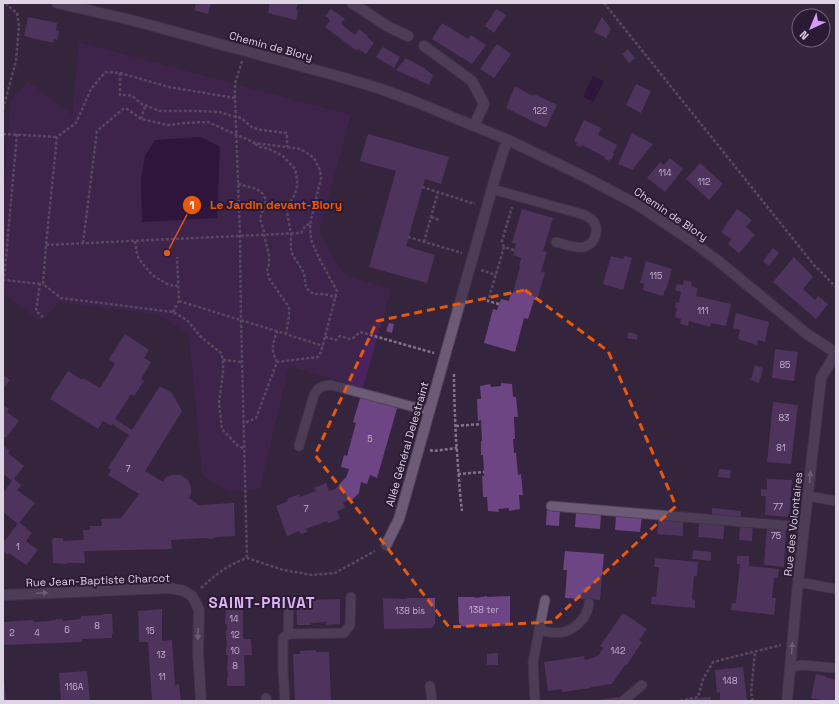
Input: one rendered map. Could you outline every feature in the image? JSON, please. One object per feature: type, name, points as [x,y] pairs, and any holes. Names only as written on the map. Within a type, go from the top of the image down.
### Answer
[{"type":"street","name":"Chemin de Blory","points":[[57,3],[131,20],[378,88],[508,140],[583,176],[638,205],[693,242],[807,334],[836,353]]},
{"type":"street","points":[[352,3],[387,26],[408,36]]},
{"type":"street","points":[[424,46],[472,81],[484,104],[474,126]]},
{"type":"street","name":"Allée Général Delestraint","points":[[386,545],[399,518],[496,171],[508,140]]},
{"type":"street","name":"Rue des Volontaires","points":[[787,701],[798,582],[821,378],[836,353]]},
{"type":"street","name":"Rue Jean-Baptiste Charcot","points":[[3,595],[170,588],[184,591],[192,596]]},
{"type":"street","points":[[192,596],[199,610],[198,652],[202,701]]},
{"type":"lane","points":[[492,189],[585,215],[593,220],[596,228],[596,237],[592,243],[585,247],[577,248],[556,242]]},
{"type":"lane","points":[[299,446],[314,395],[317,390],[323,386],[331,385],[429,412]]},
{"type":"lane","points":[[808,496],[836,501]]},
{"type":"lane","points":[[551,506],[804,527]]},
{"type":"lane","points":[[798,582],[836,589]]},
{"type":"lane","points":[[285,701],[283,638],[288,634],[344,633],[350,625],[351,596]]},
{"type":"lane","points":[[535,701],[533,662],[545,600]]},
{"type":"lane","points":[[288,634],[289,602]]},
{"type":"lane","points":[[539,630],[553,633],[564,632],[583,619],[589,609],[589,603]]},
{"type":"lane","points":[[790,668],[802,665],[836,668]]},
{"type":"lane","points":[[623,701],[642,685]]},
{"type":"lane","points":[[430,686],[432,701]]},
{"type":"path","points":[[3,109],[16,61],[19,26],[17,13],[7,5],[8,3]]},
{"type":"path","points":[[604,3],[814,265],[836,287]]},
{"type":"path","points":[[245,51],[235,84],[235,98],[240,237],[247,558]]},
{"type":"path","points":[[3,134],[57,137],[76,123],[91,89],[106,72],[120,73],[169,87],[235,98]]},
{"type":"path","points":[[120,73],[120,95],[132,96],[145,106],[160,112],[197,110],[219,112],[241,118],[253,128],[287,133],[287,147]]},
{"type":"path","points":[[141,119],[145,106]]},
{"type":"path","points":[[83,243],[97,131],[123,109],[127,109],[141,119],[168,125],[208,122],[260,147],[269,149],[283,156],[295,169],[297,186],[295,194],[288,206],[287,212],[291,234],[292,252],[304,273],[306,278],[305,284],[308,290],[312,293],[336,297]]},
{"type":"path","points":[[17,134],[4,280],[42,283],[60,298],[172,312],[187,320],[201,337],[221,353],[223,360],[223,372],[219,404],[222,429],[238,446],[244,448]]},
{"type":"path","points":[[43,317],[36,311],[42,283],[57,137]]},
{"type":"path","points":[[254,143],[301,149],[314,158],[320,170],[321,178],[310,224],[311,240],[337,291],[321,352],[318,356],[277,362]]},
{"type":"path","points":[[238,184],[257,190],[262,193],[266,200],[260,219],[269,255],[267,271],[270,280],[289,307],[286,334]]},
{"type":"path","points":[[422,187],[486,207]]},
{"type":"path","points":[[424,242],[438,192]]},
{"type":"path","points":[[499,304],[488,301],[504,247],[502,242],[516,196]]},
{"type":"path","points":[[431,217],[439,220]]},
{"type":"path","points":[[46,245],[301,234],[306,225],[310,224]]},
{"type":"path","points":[[408,237],[472,256]]},
{"type":"path","points":[[136,241],[139,260],[152,275],[169,285],[178,286]]},
{"type":"path","points":[[504,247],[514,250]]},
{"type":"path","points":[[172,312],[179,301],[177,257]]},
{"type":"path","points":[[179,301],[322,346]]},
{"type":"path","points":[[243,423],[256,418],[277,362],[272,348],[277,331]]},
{"type":"path","points":[[325,336],[336,340],[340,336],[350,339],[360,332],[377,337]]},
{"type":"path","points":[[223,360],[242,362]]},
{"type":"path","points":[[456,426],[481,424]]},
{"type":"path","points":[[419,447],[434,451],[457,448]]},
{"type":"path","points":[[458,474],[484,472]]},
{"type":"path","points":[[192,596],[216,575],[236,562],[247,558],[283,570],[312,576],[335,573],[386,545]]},
{"type":"path","points":[[680,701],[698,697],[703,680],[713,662],[781,645],[792,645]]},
{"type":"path","points":[[753,701],[751,693],[755,651]]},
{"type":"highlighted area","points":[[525,290],[608,351],[676,506],[552,622],[449,627],[315,455],[377,321]]},
{"type":"shaded area","points":[[79,42],[351,115],[319,232],[344,274],[391,289],[363,388],[289,366],[260,489],[228,492],[202,475],[189,334],[159,315],[60,302],[40,322],[3,293],[3,196],[11,101],[28,81],[72,114]]},
{"type":"shaded area","points":[[593,76],[604,81],[593,102],[583,97]]},
{"type":"shaded area","points":[[201,137],[220,147],[217,218],[142,222],[141,179],[145,156],[155,140]]},
{"type":"building","points":[[196,3],[211,3],[208,14],[194,10]]},
{"type":"building","points":[[270,3],[298,3],[296,20],[268,13]]},
{"type":"building","points":[[331,9],[345,19],[341,24],[355,35],[359,29],[374,43],[366,54],[358,49],[357,51],[325,27],[330,20],[325,16]]},
{"type":"building","points":[[496,9],[506,15],[494,33],[485,26]]},
{"type":"building","points":[[28,17],[57,23],[56,30],[59,31],[57,40],[54,39],[53,43],[24,36]]},
{"type":"building","points":[[602,17],[611,29],[606,38],[594,32]]},
{"type":"building","points":[[442,23],[468,39],[471,35],[486,45],[472,64],[432,39]]},
{"type":"building","points":[[497,44],[511,54],[494,78],[480,69]]},
{"type":"building","points":[[383,47],[400,57],[394,68],[376,57]]},
{"type":"building","points":[[628,49],[635,58],[629,63],[622,54]]},
{"type":"building","points":[[406,58],[433,75],[429,85],[396,70]]},
{"type":"building","points":[[636,84],[651,91],[641,113],[626,105]]},
{"type":"building","points":[[515,86],[533,96],[534,94],[557,105],[546,128],[506,108]]},
{"type":"building","points":[[584,120],[601,128],[598,135],[617,145],[611,160],[610,159],[609,161],[605,159],[605,157],[582,145],[581,147],[576,145],[577,143],[574,141]]},
{"type":"building","points":[[632,133],[653,144],[632,170],[618,164]]},
{"type":"building","points":[[368,134],[449,157],[441,184],[425,179],[406,246],[435,255],[427,283],[369,267],[396,171],[360,161]]},
{"type":"building","points":[[670,158],[683,169],[665,192],[647,178],[660,162],[664,165]]},
{"type":"building","points":[[700,163],[723,184],[709,200],[686,179]]},
{"type":"building","points":[[522,209],[553,218],[543,251],[547,252],[541,272],[545,273],[537,300],[534,300],[528,319],[524,318],[515,352],[484,343],[493,309],[497,310],[501,299],[509,301],[511,293],[513,293],[521,258],[513,255],[516,244],[512,243]]},
{"type":"building","points":[[737,209],[752,220],[746,227],[755,235],[739,253],[728,244],[731,239],[721,232]]},
{"type":"building","points":[[773,248],[779,253],[769,266],[763,261]]},
{"type":"building","points":[[611,256],[623,259],[624,256],[632,258],[623,290],[603,284]]},
{"type":"building","points":[[794,257],[813,277],[803,289],[815,300],[818,296],[828,304],[816,319],[773,282]]},
{"type":"building","points":[[646,261],[672,269],[663,296],[643,290],[644,284],[640,283]]},
{"type":"building","points":[[684,280],[692,282],[691,286],[698,288],[696,296],[731,304],[726,326],[711,323],[710,327],[689,321],[688,326],[680,324],[681,319],[675,317],[677,308],[675,308],[676,302],[679,303],[681,292],[675,290],[677,284],[683,285]]},
{"type":"building","points":[[736,313],[769,322],[765,342],[758,340],[757,345],[738,339],[740,330],[733,328]]},
{"type":"building","points":[[389,323],[394,324],[392,333],[386,331]]},
{"type":"building","points":[[629,332],[638,335],[637,340],[627,338]]},
{"type":"building","points":[[125,334],[149,350],[144,358],[151,362],[141,379],[144,381],[134,396],[131,394],[115,419],[132,430],[160,386],[172,393],[182,411],[145,471],[163,482],[165,478],[172,475],[180,475],[184,477],[188,480],[191,487],[191,494],[189,498],[199,505],[234,503],[235,536],[215,537],[212,539],[171,540],[172,549],[84,551],[85,563],[53,563],[53,538],[63,538],[63,541],[84,540],[83,530],[90,530],[90,526],[102,526],[101,519],[121,518],[139,494],[108,475],[111,470],[108,468],[129,435],[112,424],[111,426],[103,421],[98,429],[50,399],[68,371],[82,380],[83,378],[100,388],[115,364],[109,359]]},
{"type":"building","points":[[775,349],[798,352],[794,381],[772,378]]},
{"type":"building","points":[[755,365],[763,368],[759,383],[751,380]]},
{"type":"building","points":[[3,375],[10,380],[3,389]]},
{"type":"building","points":[[501,383],[512,384],[513,397],[516,397],[518,417],[514,417],[514,453],[516,453],[518,475],[521,474],[523,495],[519,495],[520,509],[509,511],[509,508],[498,509],[499,512],[488,511],[487,497],[483,497],[482,476],[484,476],[484,472],[483,455],[481,455],[481,420],[478,421],[477,399],[481,399],[480,386],[490,384],[491,387],[501,386]]},
{"type":"building","points":[[361,395],[398,405],[377,478],[370,475],[367,484],[361,482],[359,493],[353,499],[343,502],[345,508],[337,511],[340,519],[328,523],[327,521],[306,529],[307,532],[301,534],[299,531],[287,536],[276,506],[299,494],[300,497],[316,491],[314,488],[326,483],[329,491],[337,488],[346,478],[349,469],[341,467],[344,455],[347,456],[356,423],[353,422]]},
{"type":"building","points":[[773,402],[798,405],[791,464],[767,462]]},
{"type":"building","points":[[3,405],[9,409],[7,412],[19,421],[6,438],[3,436]]},
{"type":"building","points":[[3,445],[10,451],[8,453],[24,466],[14,479],[21,485],[17,490],[35,503],[18,524],[3,512],[3,493],[12,481],[3,474]]},
{"type":"building","points":[[719,469],[731,470],[730,478],[718,477]]},
{"type":"building","points":[[767,479],[792,480],[789,517],[765,515],[766,496],[761,496],[761,489],[767,490]]},
{"type":"building","points":[[712,508],[741,511],[741,517],[712,515]]},
{"type":"building","points":[[547,509],[560,510],[559,526],[546,525]]},
{"type":"building","points":[[576,512],[601,514],[600,529],[575,527]]},
{"type":"building","points":[[616,515],[642,517],[640,532],[615,530]]},
{"type":"building","points":[[659,518],[683,520],[683,536],[657,534]]},
{"type":"building","points":[[699,521],[725,523],[723,539],[698,537]]},
{"type":"building","points":[[19,522],[32,533],[26,541],[38,550],[26,565],[9,553],[8,555],[3,551],[3,543]]},
{"type":"building","points":[[740,524],[753,525],[752,541],[739,540]]},
{"type":"building","points":[[767,527],[786,529],[784,567],[764,565]]},
{"type":"building","points":[[693,550],[711,552],[711,561],[692,559]]},
{"type":"building","points":[[565,551],[604,554],[600,600],[565,598],[567,570],[563,570]]},
{"type":"building","points":[[737,556],[749,556],[749,566],[779,569],[778,578],[774,578],[772,598],[776,598],[774,615],[731,610],[732,603],[736,603],[740,564],[737,564]]},
{"type":"building","points":[[655,558],[698,562],[697,576],[694,576],[692,599],[695,600],[695,608],[651,604],[652,596],[656,597],[659,567],[654,567]]},
{"type":"building","points":[[487,596],[510,596],[510,626],[463,627],[459,623],[458,597],[475,598]]},
{"type":"building","points":[[383,598],[435,598],[435,624],[432,628],[384,629]]},
{"type":"building","points":[[340,599],[340,624],[326,625],[326,622],[311,623],[311,625],[297,625],[296,601]]},
{"type":"building","points":[[226,607],[243,607],[243,639],[251,639],[252,655],[244,655],[245,686],[227,686],[228,655],[226,655]]},
{"type":"building","points":[[162,609],[162,641],[172,640],[175,685],[179,684],[181,701],[152,701],[148,642],[139,642],[138,611]]},
{"type":"building","points":[[623,613],[647,629],[639,640],[642,642],[612,684],[562,692],[562,689],[548,691],[544,662],[584,656],[585,660],[599,655],[603,648],[600,646]]},
{"type":"building","points":[[112,614],[112,638],[82,639],[82,642],[3,645],[3,622],[33,620],[33,622],[62,619],[63,621],[81,619],[81,616]]},
{"type":"building","points":[[316,650],[316,652],[329,652],[331,701],[295,701],[293,654],[300,654],[300,651]]},
{"type":"building","points":[[498,653],[498,665],[487,665],[487,654]]},
{"type":"building","points":[[743,667],[747,701],[717,701],[716,700],[720,700],[720,692],[717,693],[715,670]]},
{"type":"building","points":[[87,671],[90,701],[61,701],[59,673]]},
{"type":"building","points":[[816,674],[836,680],[836,701],[825,701],[811,698]]},
{"type":"building","points":[[4,678],[6,701],[3,701]]},
{"type":"building","points":[[619,697],[618,701],[597,701],[597,700]]},
{"type":"building","points":[[711,697],[711,701],[688,701],[688,699]]},
{"type":"place","name":"Le Jardin devant-Blory","points":[[167,253]]},
{"type":"district","name":"SAINT-PRIVAT","points":[[262,602]]}]
